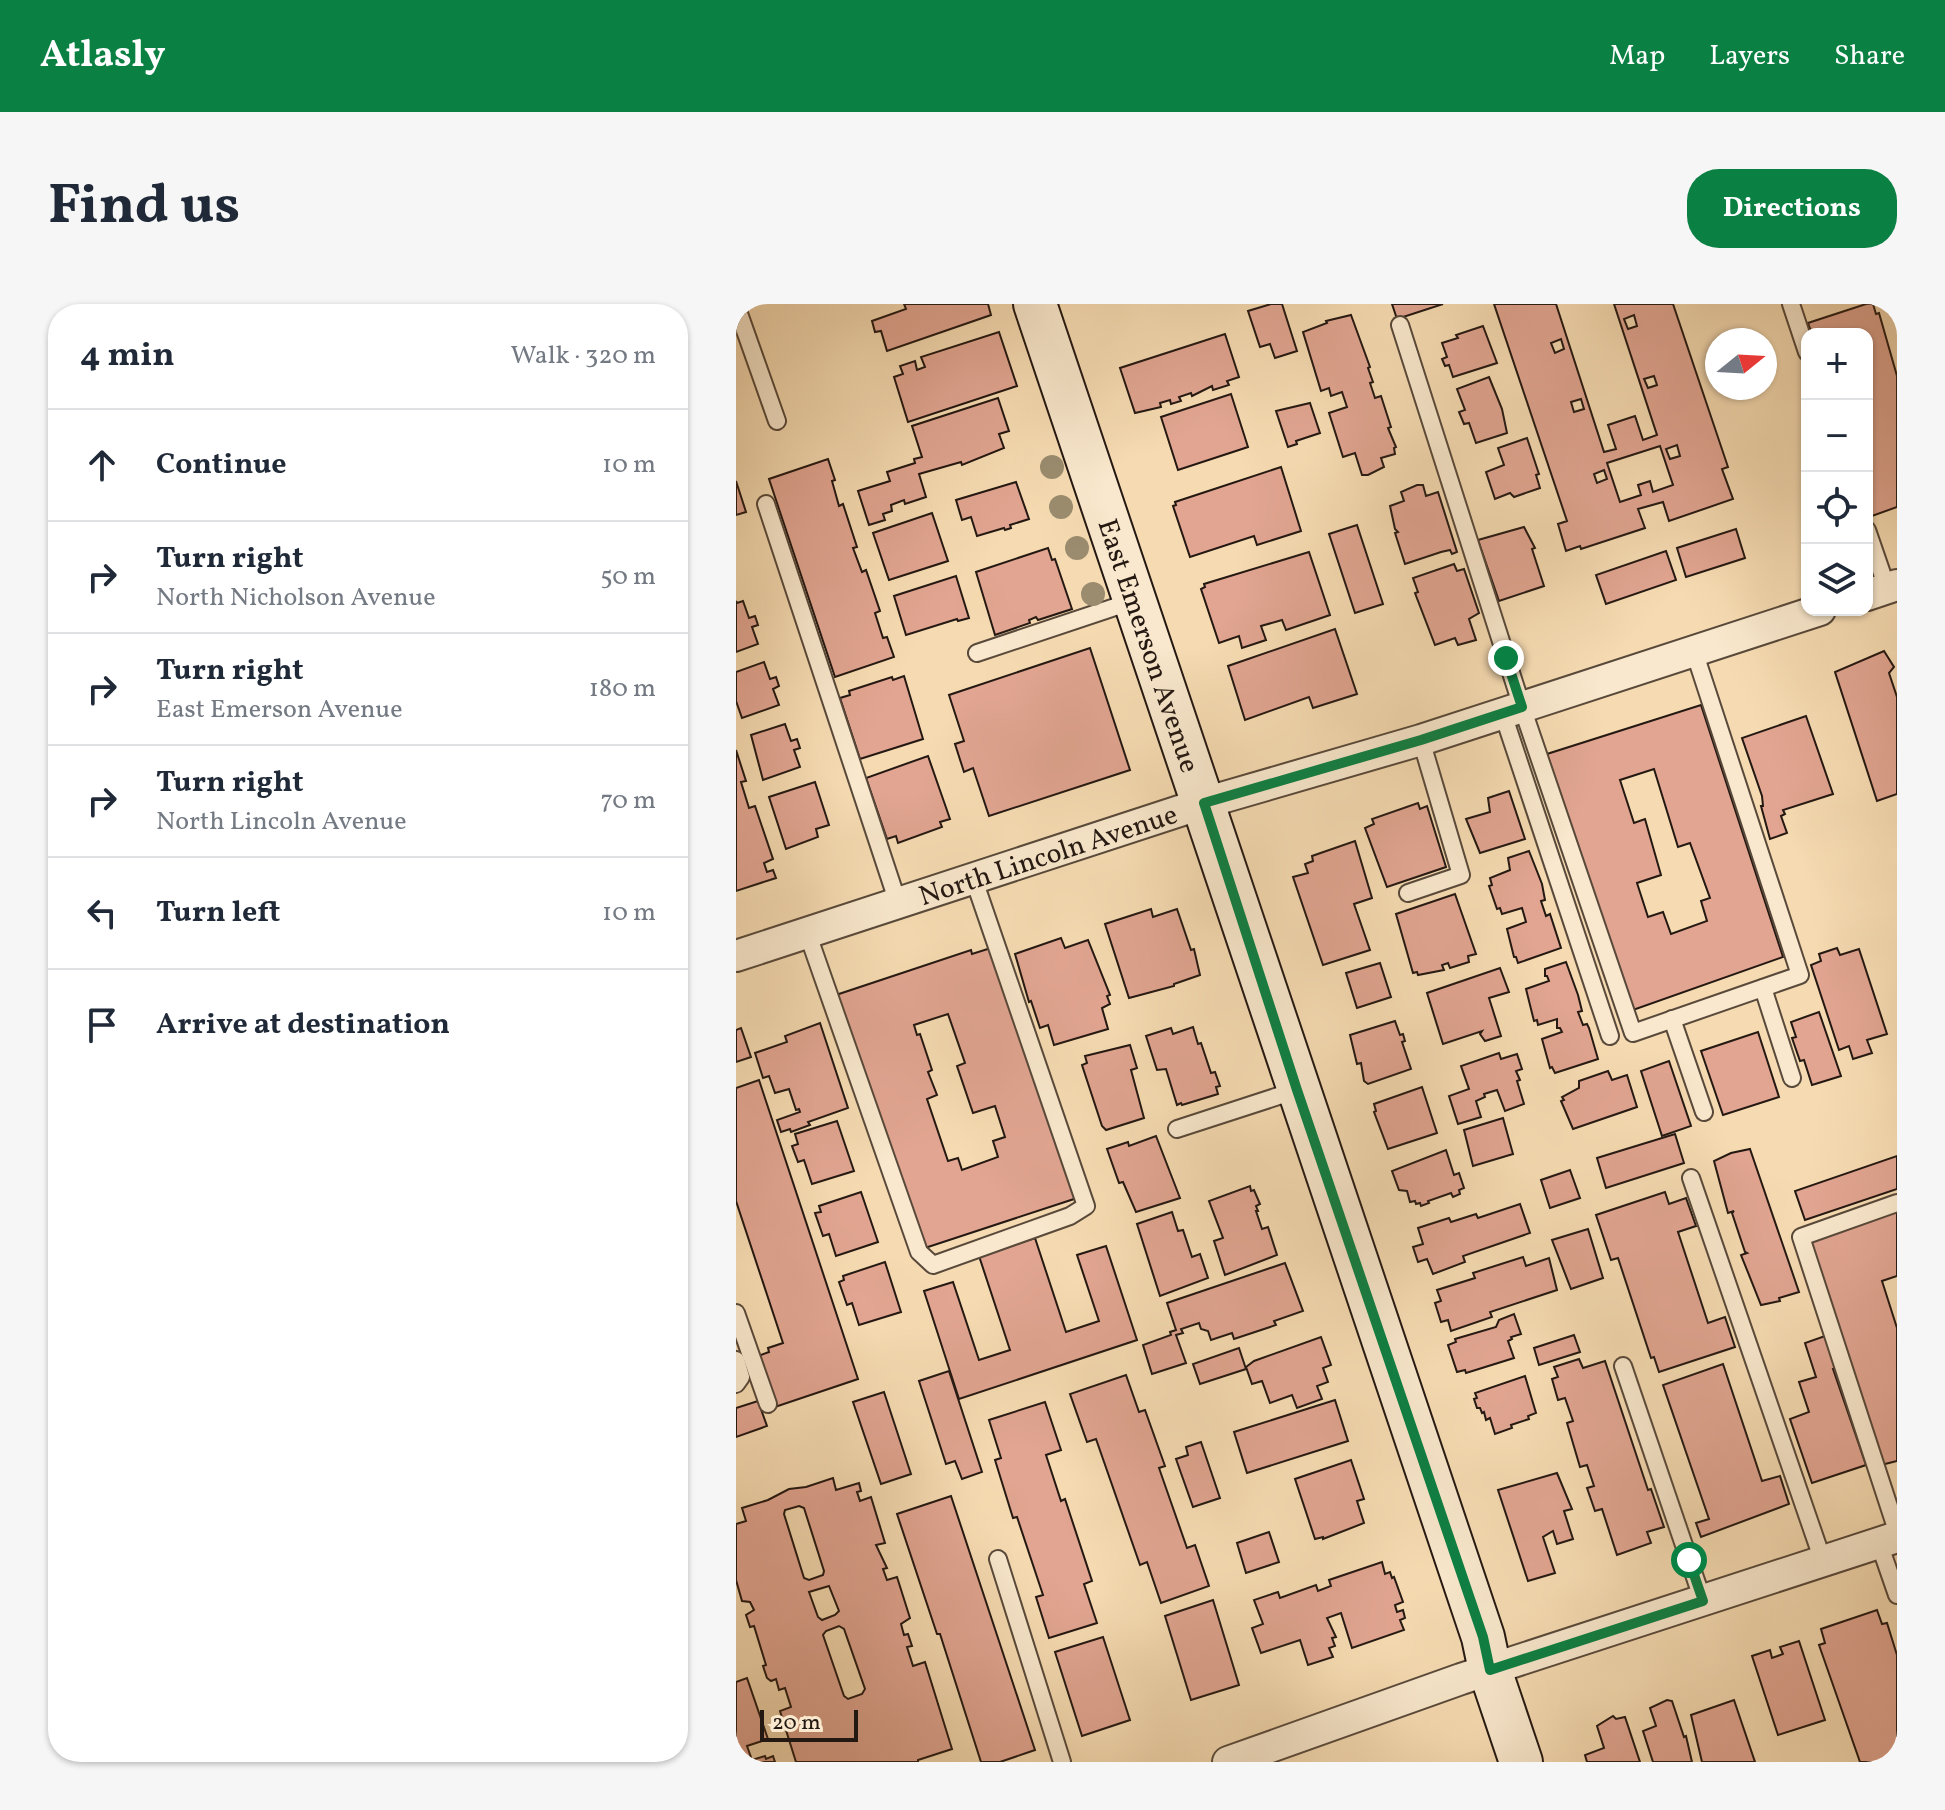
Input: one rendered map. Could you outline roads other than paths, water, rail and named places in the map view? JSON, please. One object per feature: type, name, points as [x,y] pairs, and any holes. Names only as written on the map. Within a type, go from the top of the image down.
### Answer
[{"type":"street","name":"East Emerson Avenue","points":[[1035,304],[1483,1637],[1490,1670],[1521,1762]]},
{"type":"street","name":"North Lincoln Avenue","points":[[736,956],[1204,803],[1421,740],[1802,616]]},
{"type":"street","points":[[1245,1759],[1490,1670],[1891,1537]]},
{"type":"lane","points":[[1791,304],[1801,334]]},
{"type":"lane","points":[[736,305],[777,421]]},
{"type":"lane","points":[[1400,325],[1610,1036]]},
{"type":"lane","points":[[766,504],[898,903]]},
{"type":"lane","points":[[1871,544],[1884,589]]},
{"type":"lane","points":[[977,653],[1134,601]]},
{"type":"lane","points":[[1512,711],[1633,1033],[1800,975],[1694,651]]},
{"type":"lane","points":[[1408,893],[1461,875],[1421,740]]},
{"type":"lane","points":[[807,932],[919,1252],[933,1265],[1070,1216],[1086,1206],[973,877]]},
{"type":"lane","points":[[1763,988],[1792,1078]]},
{"type":"lane","points":[[1672,1019],[1704,1112]]},
{"type":"lane","points":[[1177,1129],[1297,1090]]},
{"type":"lane","points":[[1691,1178],[1823,1561]]},
{"type":"lane","points":[[1897,1203],[1801,1237],[1891,1537],[1897,1595]]},
{"type":"lane","points":[[736,1313],[768,1404]]},
{"type":"lane","points":[[736,1360],[741,1377],[736,1384]]},
{"type":"lane","points":[[1623,1366],[1703,1601]]},
{"type":"lane","points":[[998,1559],[1062,1762]]}]
